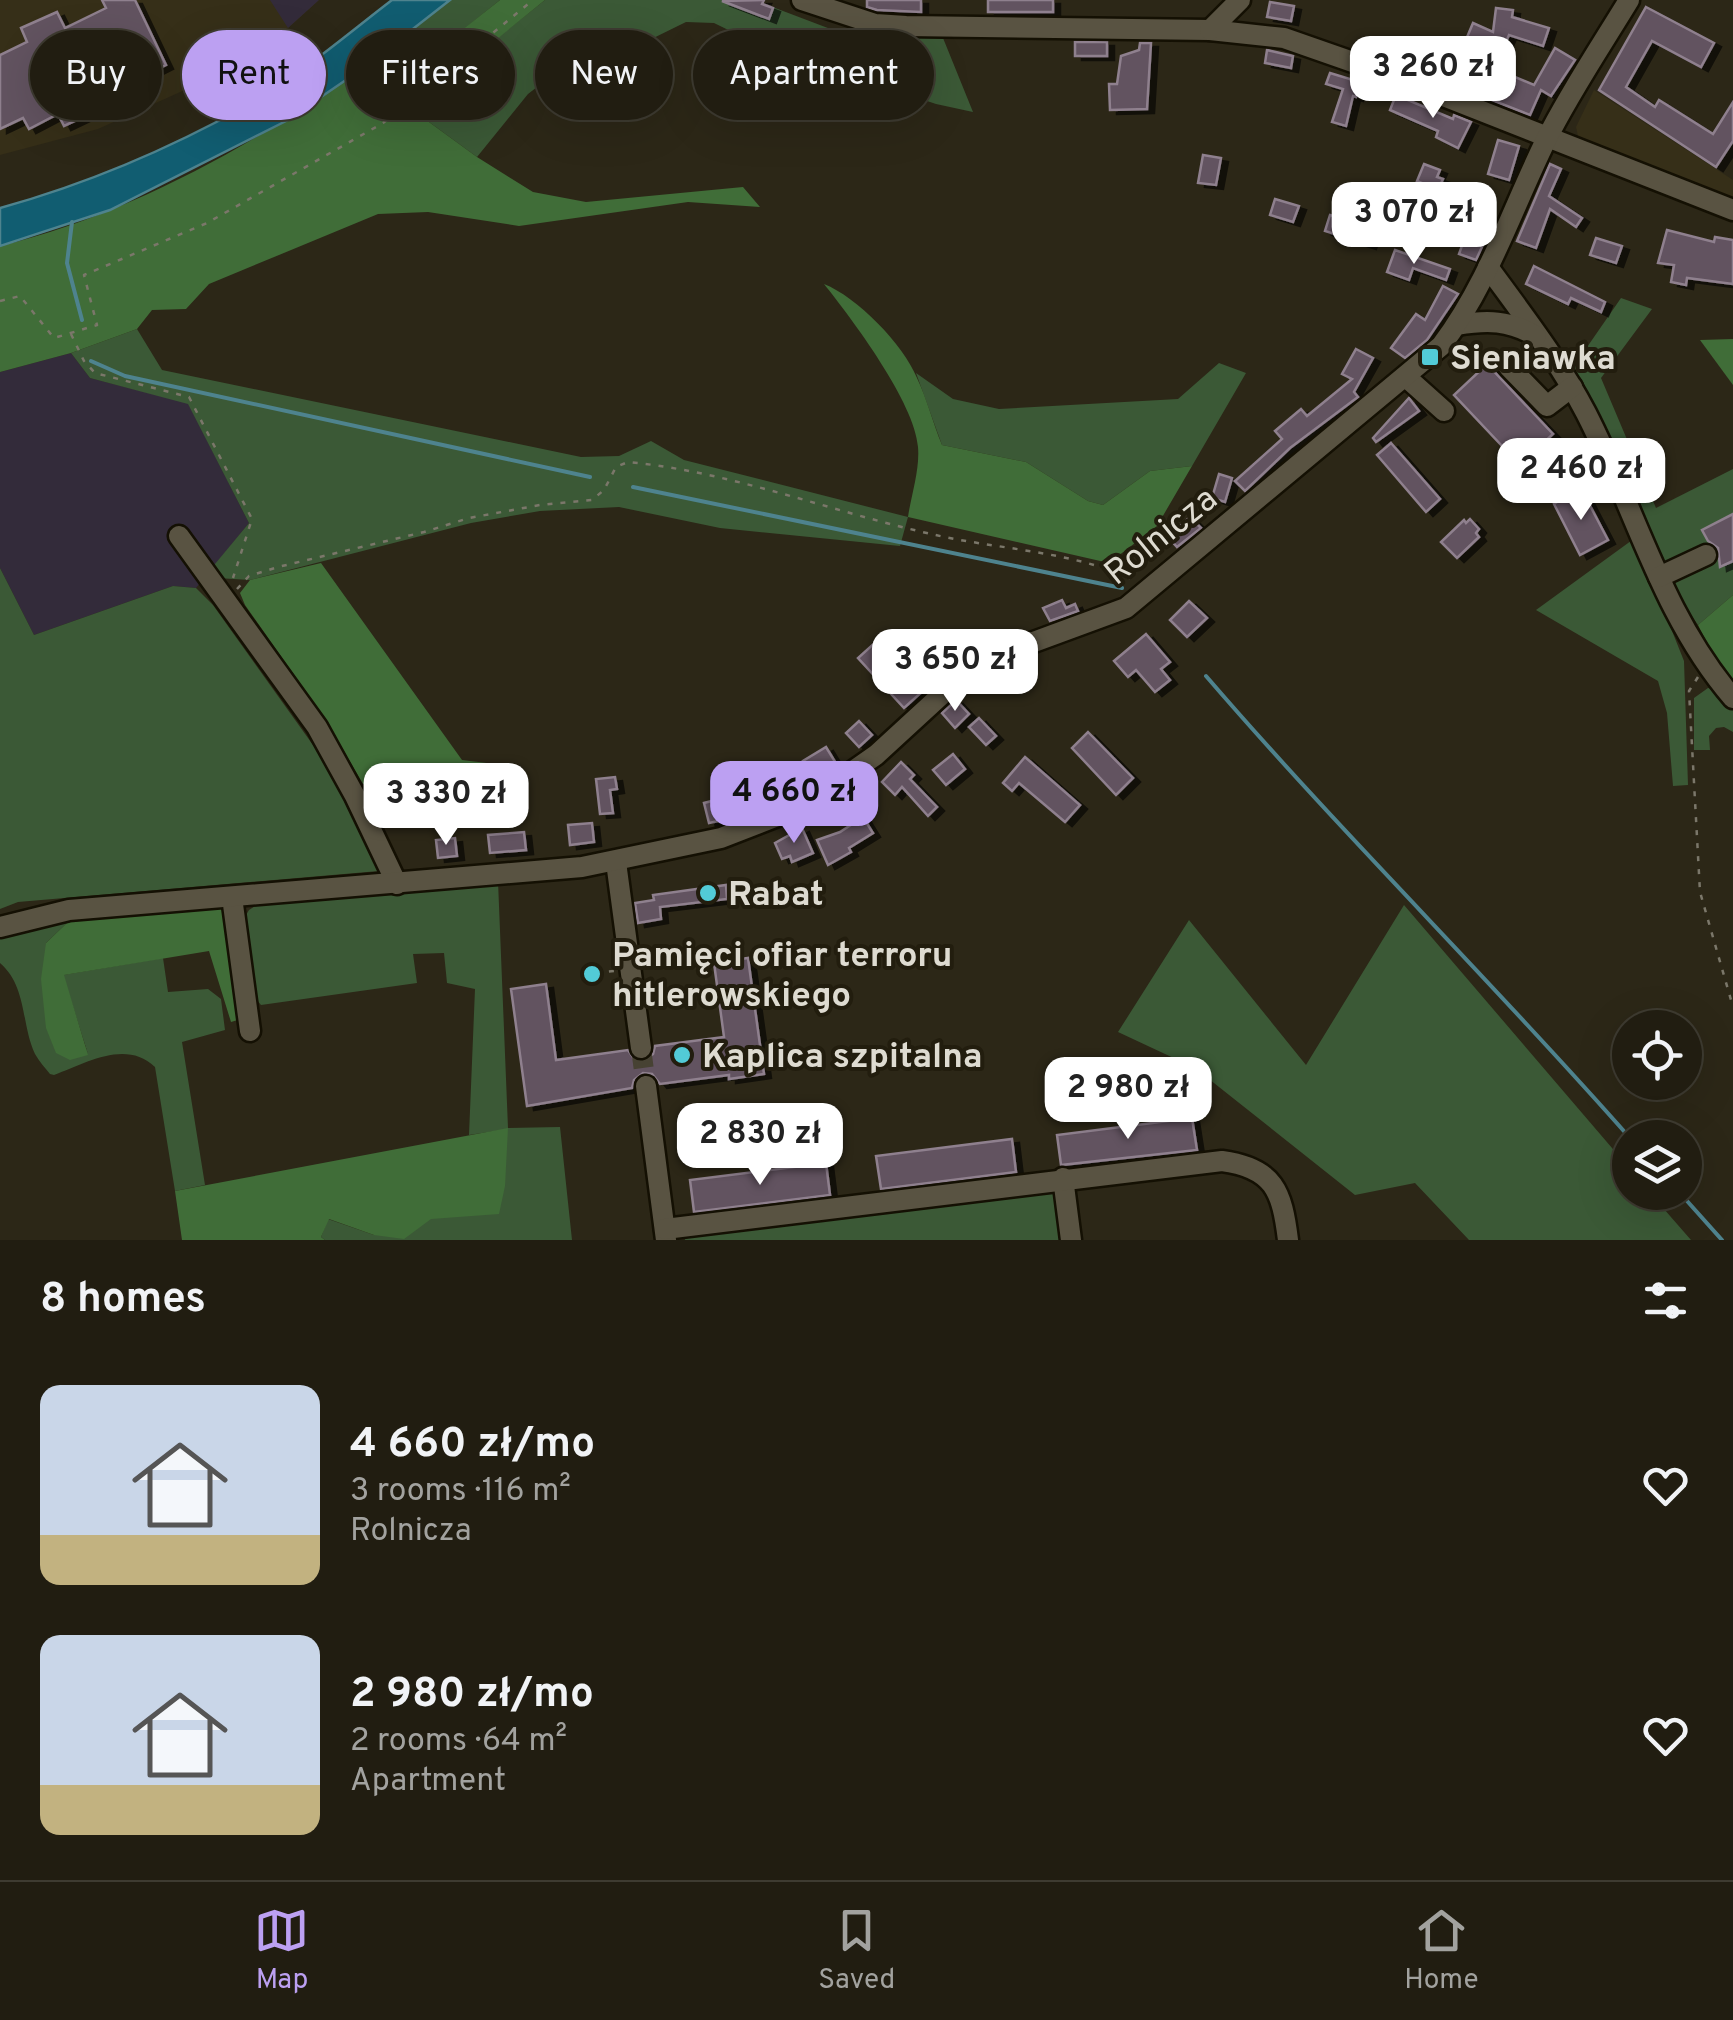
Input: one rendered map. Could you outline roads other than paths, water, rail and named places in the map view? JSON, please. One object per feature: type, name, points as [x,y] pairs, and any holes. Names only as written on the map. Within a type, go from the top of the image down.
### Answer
[{"type":"street","points":[[802,0],[875,24],[1210,30],[1284,38],[1390,75],[1733,210]]},
{"type":"street","points":[[1210,30],[1240,0]]},
{"type":"street","name":"Rolnicza","points":[[0,927],[68,910],[616,862],[721,838],[803,806],[876,755],[962,676],[993,656],[1110,616],[1143,593],[1441,346],[1457,326],[1488,267],[1547,138],[1629,0]]},
{"type":"street","points":[[1488,267],[1540,338],[1588,415],[1659,578],[1707,664],[1733,698]]},
{"type":"street","points":[[1457,326],[1500,322],[1522,327],[1540,338]]},
{"type":"street","points":[[1509,367],[1547,406],[1572,387]]},
{"type":"street","points":[[1406,377],[1444,411]]},
{"type":"street","points":[[179,536],[317,727],[356,796],[397,884]]},
{"type":"street","points":[[1659,578],[1706,554]]},
{"type":"street","points":[[616,862],[641,1048]]},
{"type":"street","points":[[232,897],[250,1031]]},
{"type":"street","points":[[646,1086],[665,1235],[1063,1178],[1222,1161],[1269,1177],[1286,1216],[1288,1240]]},
{"type":"street","points":[[1063,1178],[1070,1240]]},
{"type":"water","points":[[392,0],[450,0],[412,30],[354,30]]},
{"type":"water","points":[[346,36],[346,80],[326,94],[326,52]]},
{"type":"water","points":[[287,120],[110,210],[0,246],[0,208],[96,176],[218,121]]},
{"type":"waterway","points":[[72,222],[67,263],[82,320]]},
{"type":"waterway","points":[[91,361],[125,376],[590,477]]},
{"type":"waterway","points":[[633,487],[1122,588]]},
{"type":"waterway","points":[[1206,676],[1614,1120]]},
{"type":"waterway","points":[[1695,1210],[1722,1240]]},
{"type":"tunnel","points":[[641,1048],[646,1086]]},
{"type":"place","name":"Sieniawka","points":[[1430,357]]},
{"type":"place","name":"Rabat","points":[[708,893]]},
{"type":"place","name":"Pamięci ofiar terroru hitlerowskiego","points":[[592,974]]},
{"type":"place","name":"Kaplica szpitalna","points":[[682,1055]]}]
